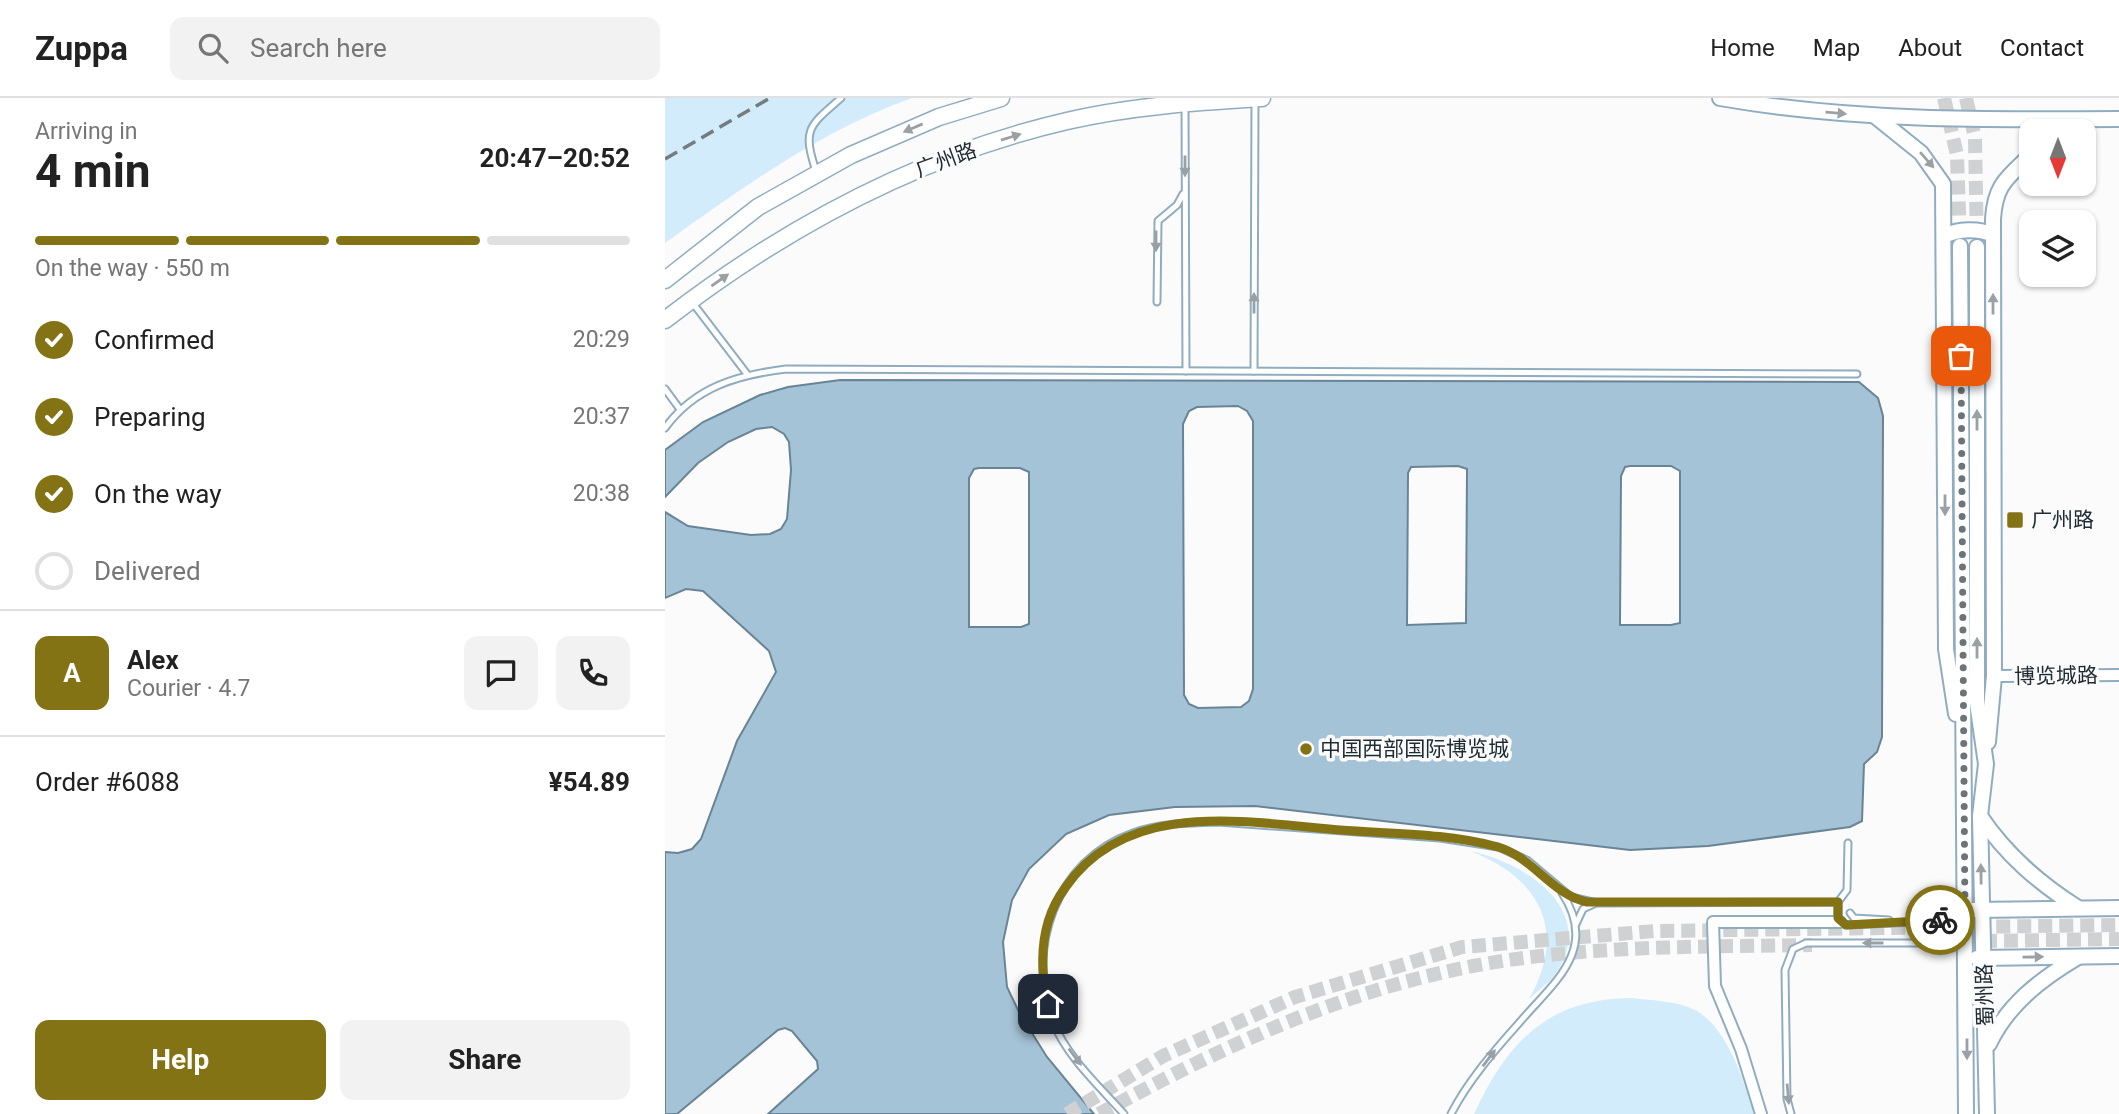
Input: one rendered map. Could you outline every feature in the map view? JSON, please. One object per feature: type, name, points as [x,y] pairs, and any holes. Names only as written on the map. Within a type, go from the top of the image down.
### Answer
[{"type":"main road","name":"广州路","points":[[665,280],[758,207],[817,174],[917,126],[1000,98]]},
{"type":"main road","name":"广州路","points":[[665,320],[805,225],[907,175],[962,153],[1067,121],[1185,100],[1262,98]]},
{"type":"main road","points":[[1720,98],[1773,107],[1875,116],[2073,119]]},
{"type":"main road","points":[[1875,116],[1921,153],[1943,184],[1946,649],[1963,769]]},
{"type":"main road","points":[[2097,119],[2119,119]]},
{"type":"main road","points":[[1986,764],[1994,676],[1994,198],[2000,186],[2019,167]]},
{"type":"main road","points":[[1944,236],[1968,230],[1984,230],[1993,235]]},
{"type":"main road","name":"蜀州路","points":[[1960,246],[1966,1114]]},
{"type":"main road","name":"蜀州路","points":[[1977,247],[1977,702],[1986,764],[1980,816],[1987,1114]]},
{"type":"main road","points":[[1980,816],[1997,841],[2041,884],[2079,909]]},
{"type":"main road","points":[[1964,915],[1981,909],[2118,908]]},
{"type":"main road","points":[[1965,953],[1984,958],[2117,957]]},
{"type":"main road","points":[[1987,1048],[2001,1019],[2044,978],[2079,957]]},
{"type":"street","name":"博览城路","points":[[1994,676],[2119,675]]},
{"type":"street","points":[[1761,1114],[1741,1049],[1715,986],[1713,922],[1840,922]]},
{"type":"lane","points":[[817,174],[806,142],[811,124],[841,98]]},
{"type":"lane","points":[[1254,371],[1255,98]]},
{"type":"lane","points":[[1185,100],[1186,371]]},
{"type":"lane","points":[[1157,302],[1158,221],[1177,205],[1185,191]]},
{"type":"lane","points":[[691,301],[747,374]]},
{"type":"lane","points":[[665,428],[680,408],[710,388],[747,374],[826,368],[1857,374]]},
{"type":"lane","points":[[665,389],[680,408]]},
{"type":"lane","points":[[1124,1114],[1062,1040],[1048,1004],[1042,965],[1044,941],[1054,904],[1072,877],[1109,845],[1132,833],[1154,827],[1217,822],[1440,838],[1498,847],[1544,874],[1560,890],[1571,909],[1575,932]]},
{"type":"lane","points":[[1848,843],[1847,890],[1838,902],[1840,922],[1866,925],[1964,915]]},
{"type":"lane","points":[[1560,890],[1579,900],[1597,903],[1838,902]]},
{"type":"lane","points":[[1451,1114],[1494,1051],[1560,978],[1572,954],[1579,914],[1597,903]]},
{"type":"lane","points":[[1850,913],[1854,918],[1899,921]]},
{"type":"lane","points":[[1791,1114],[1787,1099],[1785,970],[1793,949],[1801,944],[1819,943],[1929,943],[1965,953]]},
{"type":"shaded area","points":[[665,98],[912,98],[846,126],[815,143],[753,181],[665,243]]},
{"type":"shaded area","points":[[1470,851],[1512,866],[1532,878],[1549,892],[1562,909],[1568,928],[1567,950],[1553,977],[1529,999],[1541,974],[1546,951],[1546,929],[1540,909],[1530,892],[1514,876],[1494,862]]},
{"type":"shaded area","points":[[1630,998],[1680,1005],[1695,1010],[1706,1018],[1716,1028],[1733,1056],[1754,1114],[1474,1114],[1501,1066],[1516,1046],[1534,1029],[1553,1016],[1576,1006],[1601,1000]]},
{"type":"building","name":"中国西部国际博览城","points":[[840,380],[1859,382],[1878,398],[1883,416],[1882,737],[1877,752],[1864,764],[1862,821],[1850,827],[1708,846],[1630,850],[1255,806],[1175,807],[1109,815],[1066,834],[1029,869],[1012,900],[1003,942],[1007,987],[1020,1014],[1047,1057],[1094,1114],[768,1114],[818,1069],[817,1061],[792,1031],[785,1028],[778,1030],[677,1114],[665,1114],[665,852],[678,853],[692,849],[701,839],[737,741],[776,672],[769,651],[703,591],[686,589],[665,598],[665,512],[688,526],[751,535],[770,534],[781,529],[787,519],[791,470],[789,442],[784,434],[772,427],[756,429],[728,442],[698,463],[665,497],[665,450],[703,422],[760,395],[788,387]],"holes":[[[1238,406],[1247,411],[1253,421],[1253,689],[1249,701],[1241,707],[1198,708],[1189,704],[1184,695],[1183,424],[1189,411],[1197,407]],[[1458,466],[1467,469],[1466,623],[1407,625],[1408,473],[1411,467]],[[1671,466],[1680,471],[1680,623],[1620,625],[1621,476],[1625,467]],[[1020,468],[1029,472],[1029,624],[1021,627],[969,627],[969,478],[974,469]]]},
{"type":"tunnel","points":[[1944,98],[1957,155],[1960,242]]},
{"type":"tunnel","points":[[1966,98],[1975,138],[1977,247]]},
{"type":"tunnel","points":[[1067,1114],[1163,1056],[1295,997],[1462,947],[1655,931],[2119,925]]},
{"type":"tunnel","points":[[1920,942],[2119,939]]},
{"type":"tunnel","points":[[1099,1114],[1187,1068],[1277,1026],[1371,992],[1419,978],[1510,960],[1596,951],[1812,945]]},
{"type":"railway","points":[[665,159],[770,98]]},
{"type":"way so far","points":[[1940,920],[1965,920],[1961,356]]},
{"type":"place","name":"广州路","points":[[2015,520]]},
{"type":"place","name":"中国西部国际博览城","points":[[1306,749]]},
{"type":"route","points":[[1048,1004],[1042,965],[1044,941],[1054,904],[1072,877],[1109,845],[1132,833],[1178,823],[1273,824],[1440,838],[1498,847],[1527,860],[1560,890],[1587,902],[1838,902],[1838,918],[1843,925],[1940,920]]}]
